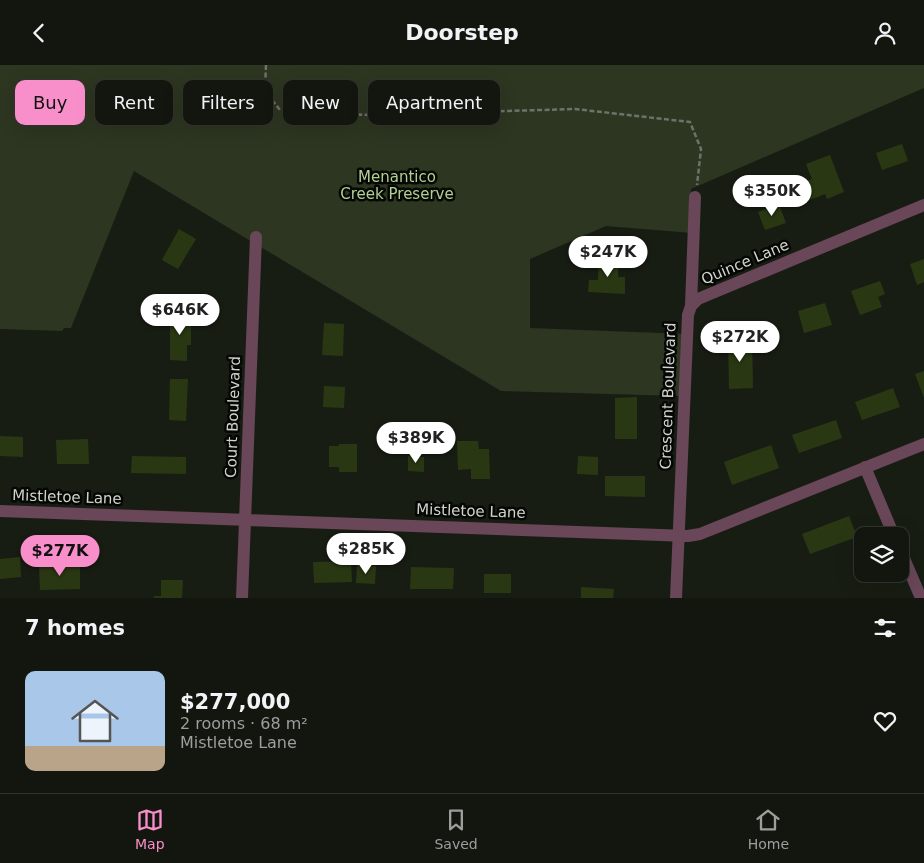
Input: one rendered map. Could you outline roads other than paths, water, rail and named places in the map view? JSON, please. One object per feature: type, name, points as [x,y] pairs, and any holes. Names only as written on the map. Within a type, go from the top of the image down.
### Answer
[{"type":"street","name":"Crescent Boulevard","points":[[676,598],[688,315],[691,305],[696,197]]},
{"type":"street","name":"Quince Lane","points":[[691,305],[698,299],[924,205]]},
{"type":"street","name":"Court Boulevard","points":[[242,598],[256,237]]},
{"type":"street","name":"Mistletoe Lane","points":[[0,511],[679,536],[700,534],[924,444]]},
{"type":"street","points":[[865,467],[890,527]]},
{"type":"street","points":[[909,570],[921,598]]},
{"type":"park label","name":"Menantico Creek Preserve","points":[[397,186]]}]
